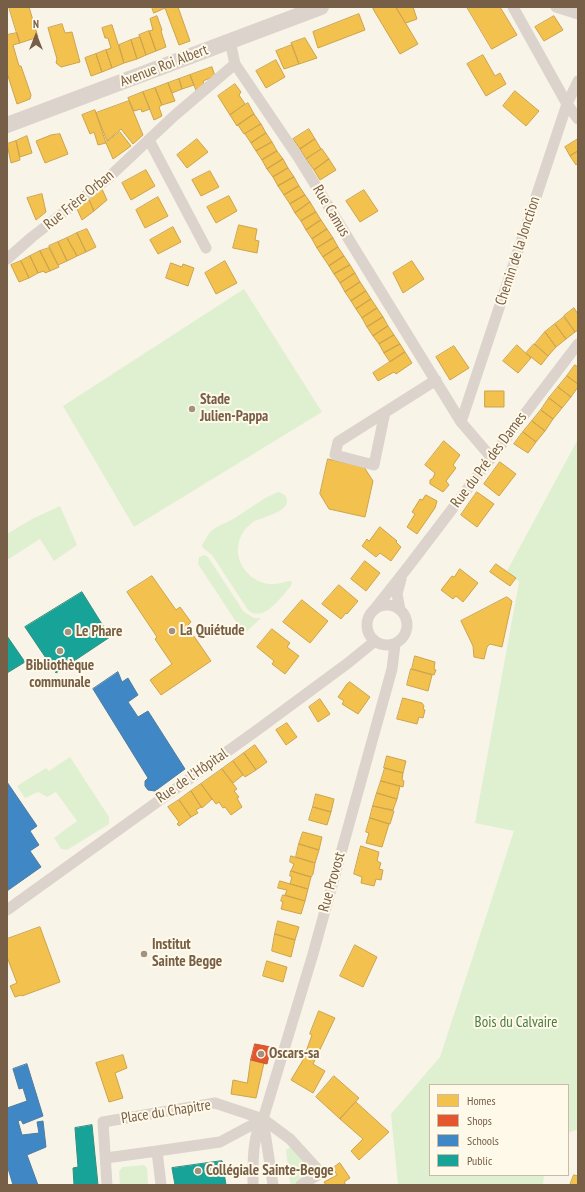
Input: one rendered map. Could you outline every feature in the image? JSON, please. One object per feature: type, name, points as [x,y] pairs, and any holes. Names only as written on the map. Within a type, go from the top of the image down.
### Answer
[{"type":"main road","name":"Avenue Roi Albert","points":[[7,125],[322,7]]},
{"type":"street","points":[[513,7],[567,104],[578,119]]},
{"type":"street","points":[[556,7],[578,14]]},
{"type":"street","name":"Rue Camus","points":[[230,41],[235,64],[300,160],[461,422],[491,457]]},
{"type":"street","name":"Rue Frère Orban","points":[[7,258],[107,179],[235,64]]},
{"type":"street","name":"Chemin de la Jonction","points":[[461,422],[567,104],[578,81]]},
{"type":"street","points":[[149,140],[206,248]]},
{"type":"street","name":"Rue du Pré des Dames","points":[[374,610],[578,344]]},
{"type":"street","points":[[385,412],[374,465],[335,455],[338,442],[385,412],[436,380]]},
{"type":"street","name":"Rue du Pré des Dames","points":[[400,610],[397,594],[401,576]]},
{"type":"street","points":[[387,605],[394,606],[400,610],[405,615],[407,622],[407,629],[404,636],[394,644],[381,644],[375,641],[370,636],[367,622],[374,610],[380,606],[387,605]]},
{"type":"street","name":"Rue de l'Hôpital","points":[[7,910],[260,728],[348,663],[375,641]]},
{"type":"street","name":"Rue Provost","points":[[263,1119],[313,954],[382,708],[392,669],[394,644]]},
{"type":"street","name":"Place du Chapitre","points":[[108,1185],[103,1122],[215,1103],[263,1119],[290,1139],[321,1173],[301,1185]]},
{"type":"street","points":[[106,1158],[158,1152],[220,1142],[263,1119]]},
{"type":"street","points":[[253,1185],[253,1154],[260,1123],[263,1119]]},
{"type":"street","points":[[263,1119],[273,1185]]},
{"type":"street","points":[[158,1152],[160,1185]]},
{"type":"green space","name":"Stade Julien-Pappa","points":[[244,289],[322,412],[134,527],[63,406]]},
{"type":"green space","name":"Bois du Calvaire","points":[[578,439],[578,1129],[569,1133],[569,1084],[429,1084],[429,1176],[544,1176],[543,1185],[398,1185],[391,1114],[440,1057],[514,831],[475,823],[519,582],[507,571]]},
{"type":"green space","points":[[278,492],[286,497],[287,500],[284,508],[274,514],[253,522],[243,532],[238,544],[239,560],[247,573],[261,582],[277,584],[290,581],[292,582],[291,586],[272,607],[260,614],[254,613],[248,610],[212,555],[203,548],[202,545],[210,532],[215,528],[235,518],[265,498]]},
{"type":"green space","points":[[60,506],[77,545],[54,561],[40,539],[7,560],[7,534],[32,519]]},
{"type":"green space","points":[[204,555],[208,557],[244,612],[254,618],[261,618],[244,634],[198,564],[199,557]]},
{"type":"green space","points":[[70,757],[109,817],[109,824],[67,850],[61,849],[54,838],[77,821],[56,792],[47,797],[38,792],[25,798],[17,786],[46,768],[49,771]]},
{"type":"green space","points":[[292,1148],[316,1171],[296,1185],[292,1185],[290,1183],[286,1150]]},
{"type":"green space","points":[[144,1165],[147,1168],[148,1185],[120,1185],[119,1172],[122,1167]]},
{"type":"building: Homes","points":[[9,7],[29,7],[38,37],[20,43]]},
{"type":"building: Homes","points":[[152,7],[178,7],[190,41],[179,45],[165,8],[154,13]]},
{"type":"building: Homes","points":[[377,7],[396,7],[418,44],[400,54],[373,9]]},
{"type":"building: Homes","points":[[396,7],[413,7],[417,19],[406,23]]},
{"type":"building: Homes","points":[[467,7],[500,7],[517,35],[492,49]]},
{"type":"building: Homes","points":[[359,14],[365,30],[318,48],[313,32]]},
{"type":"building: Homes","points":[[157,16],[166,47],[156,51],[149,31],[153,30],[150,19]]},
{"type":"building: Homes","points":[[554,16],[563,30],[544,41],[535,27]]},
{"type":"building: Homes","points":[[62,24],[65,33],[72,32],[80,62],[61,67],[56,63],[57,59],[48,28]]},
{"type":"building: Homes","points":[[112,25],[124,63],[112,68],[106,50],[111,48],[108,38],[105,38],[102,28]]},
{"type":"building: Homes","points":[[149,31],[156,51],[146,55],[139,35]]},
{"type":"building: Homes","points":[[17,33],[20,43],[13,45],[19,66],[21,66],[31,95],[30,99],[17,104],[7,73],[7,35]]},
{"type":"building: Homes","points":[[140,37],[146,55],[137,59],[131,40]]},
{"type":"building: Homes","points":[[305,38],[317,58],[299,64],[291,43]]},
{"type":"building: Homes","points":[[131,40],[137,59],[124,63],[119,45]]},
{"type":"building: Homes","points":[[292,45],[299,64],[284,69],[276,51]]},
{"type":"building: Homes","points":[[106,50],[112,68],[102,72],[96,54]]},
{"type":"building: Homes","points":[[96,54],[102,72],[91,76],[85,58]]},
{"type":"building: Homes","points":[[483,55],[495,76],[500,73],[506,84],[486,96],[467,64]]},
{"type":"building: Homes","points":[[276,60],[285,77],[266,88],[256,71]]},
{"type":"building: Homes","points":[[212,67],[215,76],[203,81],[205,87],[197,93],[190,75]]},
{"type":"building: Homes","points":[[190,75],[194,85],[182,89],[179,79]]},
{"type":"building: Homes","points":[[179,79],[182,89],[172,93],[168,83]]},
{"type":"building: Homes","points":[[168,83],[175,101],[162,105],[155,88]]},
{"type":"building: Homes","points":[[235,84],[241,92],[239,95],[245,104],[230,115],[218,96]]},
{"type":"building: Homes","points":[[155,88],[162,105],[159,107],[162,116],[154,120],[143,92]]},
{"type":"building: Homes","points":[[515,91],[539,111],[526,126],[503,106]]},
{"type":"building: Homes","points":[[143,92],[150,109],[142,112],[141,109],[134,111],[128,98]]},
{"type":"building: Homes","points":[[129,101],[143,135],[133,144],[121,129],[107,141],[96,113]]},
{"type":"building: Homes","points":[[248,103],[254,114],[237,126],[230,115]]},
{"type":"building: Homes","points":[[95,110],[106,143],[98,145],[94,132],[90,134],[82,115]]},
{"type":"building: Homes","points":[[254,114],[261,124],[244,134],[238,125]]},
{"type":"building: Homes","points":[[261,124],[266,133],[251,143],[245,134]]},
{"type":"building: Homes","points":[[309,129],[315,139],[300,149],[293,139]]},
{"type":"building: Homes","points":[[120,132],[131,146],[113,159],[106,143]]},
{"type":"building: Homes","points":[[266,133],[272,142],[256,151],[251,143]]},
{"type":"building: Homes","points":[[60,134],[68,154],[45,163],[36,141],[51,135]]},
{"type":"building: Homes","points":[[27,136],[32,153],[20,157],[16,141]]},
{"type":"building: Homes","points":[[197,139],[208,152],[187,168],[177,155]]},
{"type":"building: Homes","points":[[315,139],[321,149],[306,159],[300,149]]},
{"type":"building: Homes","points":[[578,139],[578,151],[570,156],[565,147]]},
{"type":"building: Homes","points":[[16,141],[20,160],[11,163],[7,144]]},
{"type":"building: Homes","points":[[272,142],[277,151],[262,160],[256,151]]},
{"type":"building: Homes","points":[[322,149],[329,159],[314,170],[306,159]]},
{"type":"building: Homes","points":[[277,151],[283,159],[267,169],[262,160]]},
{"type":"building: Homes","points":[[578,151],[578,163],[576,165],[570,156]]},
{"type":"building: Homes","points":[[283,159],[288,168],[273,177],[267,169]]},
{"type":"building: Homes","points":[[329,159],[336,170],[320,180],[314,170]]},
{"type":"building: Homes","points":[[288,168],[294,177],[278,186],[273,177]]},
{"type":"building: Homes","points":[[146,170],[155,186],[131,200],[122,183]]},
{"type":"building: Homes","points":[[210,171],[219,187],[201,196],[192,180]]},
{"type":"building: Homes","points":[[294,177],[299,186],[284,195],[278,186]]},
{"type":"building: Homes","points":[[299,186],[305,195],[290,204],[284,195]]},
{"type":"building: Homes","points":[[102,189],[107,200],[94,211],[89,200]]},
{"type":"building: Homes","points":[[364,190],[378,211],[360,222],[346,201]]},
{"type":"building: Homes","points":[[42,194],[46,212],[36,220],[27,198]]},
{"type":"building: Homes","points":[[305,195],[310,202],[295,213],[290,204]]},
{"type":"building: Homes","points":[[229,196],[237,211],[216,223],[207,207]]},
{"type":"building: Homes","points":[[158,197],[168,216],[145,228],[136,210]]},
{"type":"building: Homes","points":[[89,200],[94,211],[82,220],[77,209]]},
{"type":"building: Homes","points":[[310,202],[316,212],[301,221],[295,213]]},
{"type":"building: Homes","points":[[316,212],[321,220],[306,230],[301,221]]},
{"type":"building: Homes","points":[[321,220],[327,229],[312,239],[306,230]]},
{"type":"building: Homes","points":[[239,225],[257,229],[255,240],[259,241],[257,253],[233,248]]},
{"type":"building: Homes","points":[[173,227],[181,242],[158,254],[150,240]]},
{"type":"building: Homes","points":[[87,229],[96,247],[86,252],[77,233]]},
{"type":"building: Homes","points":[[327,229],[333,238],[317,248],[312,239]]},
{"type":"building: Homes","points":[[77,233],[86,252],[77,256],[67,238]]},
{"type":"building: Homes","points":[[67,238],[77,256],[67,261],[58,242]]},
{"type":"building: Homes","points":[[333,238],[338,247],[323,257],[317,248]]},
{"type":"building: Homes","points":[[58,242],[67,261],[58,265],[49,246]]},
{"type":"building: Homes","points":[[338,247],[344,256],[329,266],[323,257]]},
{"type":"building: Homes","points":[[49,248],[59,267],[50,271],[40,251]]},
{"type":"building: Homes","points":[[40,251],[50,271],[45,273],[44,271],[38,273],[30,256]]},
{"type":"building: Homes","points":[[30,256],[38,273],[29,278],[21,261]]},
{"type":"building: Homes","points":[[344,256],[350,265],[334,274],[329,266]]},
{"type":"building: Homes","points":[[21,261],[29,278],[19,282],[11,265]]},
{"type":"building: Homes","points":[[225,261],[237,283],[216,294],[205,273]]},
{"type":"building: Homes","points":[[412,261],[424,279],[403,293],[393,273]]},
{"type":"building: Homes","points":[[171,263],[182,267],[183,264],[194,268],[188,286],[166,278]]},
{"type":"building: Homes","points":[[350,265],[355,273],[340,283],[334,274]]},
{"type":"building: Homes","points":[[355,273],[360,282],[345,292],[340,283]]},
{"type":"building: Homes","points":[[360,282],[366,291],[351,301],[345,292]]},
{"type":"building: Homes","points":[[366,291],[371,299],[356,309],[351,301]]},
{"type":"building: Homes","points":[[371,299],[377,308],[362,318],[356,309]]},
{"type":"building: Homes","points":[[377,308],[383,317],[367,327],[362,318]]},
{"type":"building: Homes","points":[[574,308],[578,314],[578,330],[575,332],[564,316]]},
{"type":"building: Homes","points":[[383,317],[388,326],[373,336],[367,327]]},
{"type":"building: Homes","points":[[564,317],[575,332],[566,339],[555,324]]},
{"type":"building: Homes","points":[[555,324],[566,339],[556,347],[545,332]]},
{"type":"building: Homes","points":[[388,326],[394,335],[379,344],[373,336]]},
{"type":"building: Homes","points":[[545,332],[556,347],[548,356],[535,344]]},
{"type":"building: Homes","points":[[394,335],[400,344],[384,353],[379,344]]},
{"type":"building: Homes","points":[[400,344],[405,352],[390,362],[384,353]]},
{"type":"building: Homes","points":[[534,344],[548,356],[541,365],[526,353]]},
{"type":"building: Homes","points":[[517,345],[531,358],[518,373],[503,361]]},
{"type":"building: Homes","points":[[454,346],[469,368],[450,380],[436,357]]},
{"type":"building: Homes","points":[[405,352],[412,363],[396,374],[394,372],[378,381],[373,373]]},
{"type":"building: Homes","points":[[575,365],[578,367],[578,384],[567,376]]},
{"type":"building: Homes","points":[[567,376],[578,384],[578,387],[571,397],[558,387]]},
{"type":"building: Homes","points":[[558,387],[571,397],[562,408],[549,398]]},
{"type":"building: Homes","points":[[485,391],[504,391],[504,407],[485,407]]},
{"type":"building: Homes","points":[[549,398],[562,408],[553,419],[541,410]]},
{"type":"building: Homes","points":[[541,410],[553,419],[545,431],[532,421]]},
{"type":"building: Homes","points":[[532,421],[545,431],[536,442],[523,432]]},
{"type":"building: Homes","points":[[523,432],[536,442],[528,453],[514,444]]},
{"type":"building: Homes","points":[[444,441],[460,455],[453,465],[456,468],[446,481],[449,485],[443,492],[430,484],[430,480],[433,478],[435,473],[425,465]]},
{"type":"building: Homes","points":[[328,459],[364,467],[373,481],[365,517],[329,509],[320,494]]},
{"type":"building: Homes","points":[[500,462],[516,474],[499,496],[484,484]]},
{"type":"building: Homes","points":[[477,492],[494,504],[477,527],[461,515]]},
{"type":"building: Homes","points":[[426,495],[437,501],[435,508],[417,534],[407,527],[415,514],[412,512],[420,499],[422,500]]},
{"type":"building: Homes","points":[[380,527],[397,541],[396,542],[401,547],[391,561],[380,553],[376,557],[362,546],[367,539],[369,541]]},
{"type":"building: Homes","points":[[365,561],[380,573],[366,591],[351,579]]},
{"type":"building: Homes","points":[[496,564],[516,578],[510,586],[490,572]]},
{"type":"building: Homes","points":[[460,569],[478,583],[463,602],[456,596],[453,599],[441,590],[452,576],[454,577]]},
{"type":"building: Homes","name":"La Quiétude","points":[[152,576],[176,610],[180,607],[191,622],[187,626],[211,661],[161,695],[150,680],[172,664],[155,639],[157,637],[127,592]]},
{"type":"building: Homes","points":[[339,585],[358,601],[341,619],[322,604]]},
{"type":"building: Homes","points":[[507,597],[512,601],[502,647],[490,644],[487,647],[484,659],[474,657],[473,646],[461,621]]},
{"type":"building: Homes","points":[[302,600],[328,621],[310,643],[283,622]]},
{"type":"building: Homes","points":[[272,629],[290,643],[287,647],[299,656],[285,674],[272,664],[274,661],[257,647]]},
{"type":"building: Homes","points":[[415,656],[435,662],[434,669],[436,670],[434,675],[412,669]]},
{"type":"building: Homes","points":[[411,669],[432,675],[428,691],[407,685]]},
{"type":"building: Homes","points":[[350,682],[370,697],[358,714],[342,704],[344,701],[338,697]]},
{"type":"building: Homes","points":[[403,698],[422,703],[424,706],[423,709],[425,710],[423,718],[419,717],[417,724],[397,719]]},
{"type":"building: Homes","points":[[320,699],[330,714],[318,722],[309,707]]},
{"type":"building: Homes","points":[[287,723],[297,737],[286,745],[276,730]]},
{"type":"building: Homes","points":[[255,745],[267,762],[256,770],[244,753]]},
{"type":"building: Homes","points":[[244,753],[256,770],[245,777],[233,761]]},
{"type":"building: Homes","points":[[387,756],[406,761],[403,773],[384,768]]},
{"type":"building: Homes","points":[[233,761],[243,775],[233,783],[222,769]]},
{"type":"building: Homes","points":[[385,768],[403,773],[403,787],[381,781]]},
{"type":"building: Homes","points":[[222,769],[237,789],[234,791],[239,797],[237,798],[242,807],[231,815],[219,802],[216,804],[201,784]]},
{"type":"building: Homes","points":[[381,781],[400,786],[397,799],[377,793]]},
{"type":"building: Homes","points":[[201,784],[212,799],[202,808],[191,791]]},
{"type":"building: Homes","points":[[191,791],[201,807],[196,810],[198,813],[191,817],[179,800]]},
{"type":"building: Homes","points":[[377,793],[397,799],[393,810],[373,806]]},
{"type":"building: Homes","points":[[316,794],[334,799],[331,812],[313,807]]},
{"type":"building: Homes","points":[[179,800],[191,817],[179,826],[177,824],[179,822],[168,807]]},
{"type":"building: Homes","points":[[373,806],[394,811],[390,824],[370,818]]},
{"type":"building: Homes","points":[[313,807],[331,812],[327,825],[309,820]]},
{"type":"building: Homes","points":[[370,818],[389,824],[382,847],[366,843],[369,833],[366,832]]},
{"type":"building: Homes","points":[[303,832],[322,837],[319,850],[299,844]]},
{"type":"building: Homes","points":[[299,844],[319,850],[315,863],[296,857]]},
{"type":"building: Homes","points":[[361,846],[379,852],[377,861],[381,863],[379,869],[383,870],[381,880],[376,879],[374,886],[361,883],[362,877],[354,874]]},
{"type":"building: Homes","points":[[291,856],[315,863],[311,877],[291,871],[294,864],[290,862]]},
{"type":"building: Homes","points":[[291,871],[311,877],[308,889],[290,884],[292,877],[290,876]]},
{"type":"building: Homes","points":[[280,881],[308,889],[305,901],[285,895],[287,890],[278,888]]},
{"type":"building: Homes","points":[[283,895],[305,901],[301,914],[281,909]]},
{"type":"building: Homes","points":[[278,921],[299,927],[295,940],[275,934]]},
{"type":"building: Homes","points":[[40,927],[60,982],[22,996],[15,997],[10,986],[17,983],[7,957],[7,939]]},
{"type":"building: Homes","points":[[275,934],[295,940],[291,957],[272,951]]},
{"type":"building: Homes","points":[[355,945],[377,957],[363,987],[340,976]]},
{"type":"building: Homes","points":[[267,961],[287,967],[283,982],[263,976]]},
{"type":"building: Homes","points":[[319,1011],[335,1018],[313,1064],[325,1071],[313,1093],[291,1080],[303,1060],[312,1035],[310,1034]]},
{"type":"building: Homes","points":[[123,1055],[127,1068],[115,1073],[123,1098],[109,1102],[96,1063]]},
{"type":"building: Homes","points":[[251,1060],[264,1063],[256,1098],[231,1094],[233,1080],[247,1083]]},
{"type":"building: Homes","points":[[334,1076],[359,1098],[340,1119],[316,1097]]},
{"type":"building: Homes","points":[[356,1102],[389,1132],[359,1160],[351,1151],[363,1139],[340,1119]]},
{"type":"building: Homes","points":[[340,1163],[350,1178],[344,1182],[346,1185],[326,1185],[324,1182],[337,1175],[333,1168]]},
{"type":"building: Homes","points":[[574,1175],[578,1176],[578,1185],[570,1185]]},
{"type":"building: Shops","name":"Oscars-sa","points":[[255,1044],[271,1047],[267,1064],[251,1060]]},
{"type":"building: Schools","points":[[118,672],[122,682],[128,678],[138,695],[128,702],[138,717],[148,711],[185,769],[155,791],[148,790],[145,786],[145,781],[148,778],[93,689]]},
{"type":"building: Schools","points":[[7,782],[37,826],[30,831],[39,845],[30,851],[41,867],[7,891]]},
{"type":"building: Schools","points":[[27,1064],[43,1116],[23,1124],[21,1120],[18,1121],[22,1135],[39,1133],[37,1122],[43,1121],[46,1147],[27,1155],[38,1185],[13,1185],[7,1165],[7,1108],[27,1101],[23,1088],[19,1089],[13,1069]]},
{"type":"building: Public","name":"Le Phare","points":[[82,592],[110,637],[56,673],[25,627]]},
{"type":"building: Public","points":[[7,636],[25,662],[7,673]]},
{"type":"building: Public","points":[[92,1125],[98,1185],[74,1185],[73,1168],[78,1167],[75,1128]]},
{"type":"building: Public","name":"Collégiale Sainte-Begge","points":[[222,1161],[226,1185],[175,1185],[172,1168]]},
{"type":"place","name":"Stade Julien-Pappa","points":[[192,409]]},
{"type":"place","name":"La Quiétude","points":[[172,631]]},
{"type":"place","name":"Le Phare","points":[[68,632]]},
{"type":"place","name":"Bibliothèque communale","points":[[60,651]]},
{"type":"place","name":"Institut Sainte Begge","points":[[144,954]]},
{"type":"place","name":"Oscars-sa","points":[[261,1054]]},
{"type":"place","name":"Collégiale Sainte-Begge","points":[[198,1171]]}]
